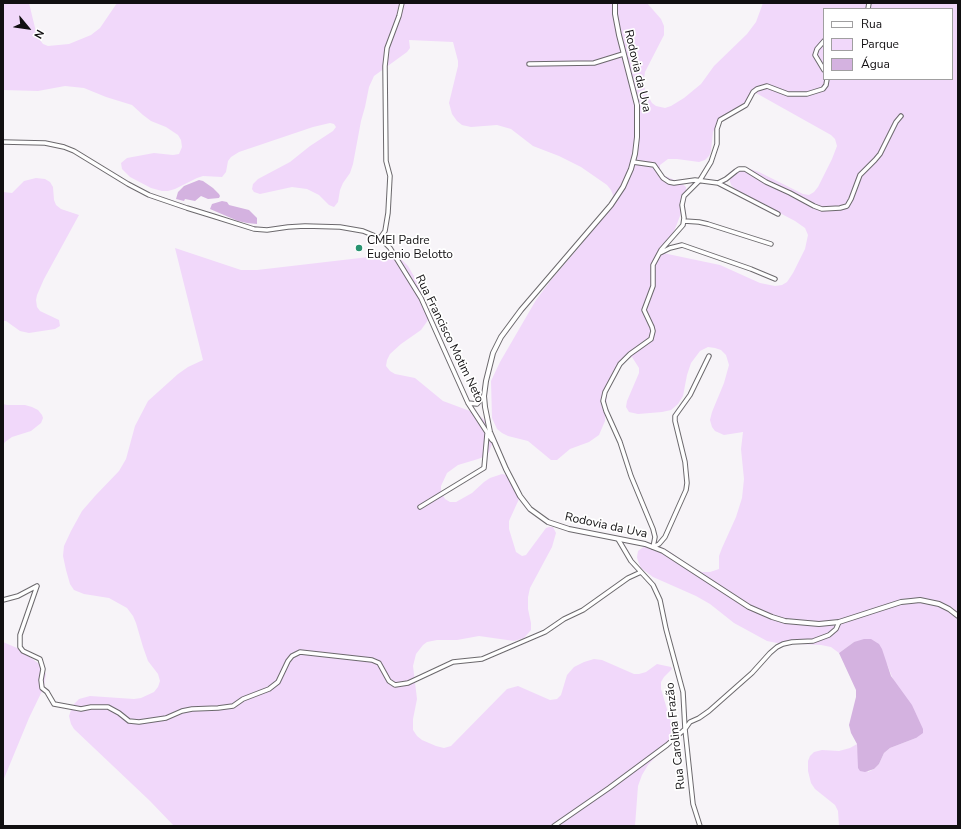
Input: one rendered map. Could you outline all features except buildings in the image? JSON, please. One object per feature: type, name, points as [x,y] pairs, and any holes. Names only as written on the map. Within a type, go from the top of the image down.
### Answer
[{"type":"street","points":[[380,238],[385,231],[388,213],[390,176],[386,161],[385,66],[387,48],[399,16],[402,3]]},
{"type":"street","name":"Rodovia da Uva","points":[[615,3],[616,21],[623,54],[637,105],[637,137],[633,162],[623,187],[611,205],[521,310],[501,338],[493,353],[489,367],[484,396],[486,416],[494,442],[520,496],[530,509],[540,517],[558,526],[653,547],[672,556],[749,607],[762,613],[792,622],[819,624],[839,622],[911,600],[920,600],[938,604],[949,609],[958,616]]},
{"type":"street","points":[[823,42],[817,49],[815,55],[823,68]]},
{"type":"street","points":[[529,64],[594,63],[623,54]]},
{"type":"street","points":[[653,547],[655,537],[653,529],[631,476],[620,442],[603,401],[610,381],[620,364],[630,354],[651,339],[653,331],[644,310],[653,286],[653,265],[659,254],[681,228],[684,221],[682,205],[684,196],[700,180],[715,153],[717,144],[717,129],[720,120],[746,105],[753,92],[757,89],[767,86],[788,94],[808,94],[823,89],[827,80]]},
{"type":"street","points":[[718,183],[726,179],[736,170],[745,170],[766,182],[822,209],[847,206],[860,175],[880,154],[896,122],[901,116]]},
{"type":"street","name":"Rua Francisco Motim Neto","points":[[3,142],[44,143],[64,147],[74,151],[149,195],[254,229],[267,230],[288,226],[340,227],[363,231],[380,238],[390,248],[421,298],[468,403],[487,434],[494,442]]},
{"type":"street","points":[[633,162],[654,165],[663,178],[669,182],[674,183],[700,180],[718,183],[778,214]]},
{"type":"street","points":[[684,221],[708,224],[771,244]]},
{"type":"street","points":[[659,254],[670,248],[682,245],[751,268],[775,279]]},
{"type":"street","points":[[653,547],[659,544],[665,537],[686,490],[686,467],[675,416],[690,395],[709,356]]},
{"type":"street","points":[[468,403],[477,404],[484,396]]},
{"type":"street","points":[[420,507],[484,468],[487,434]]},
{"type":"street","name":"Rua Carolina Frazão","points":[[618,539],[632,561],[653,585],[660,600],[666,629],[683,692],[685,729],[693,804],[700,826]]},
{"type":"street","points":[[3,600],[18,596],[37,586],[20,635],[20,647],[23,651],[40,659],[43,669],[41,680],[42,688],[47,692],[54,704],[81,709],[91,707],[108,707],[129,721],[139,722],[166,718],[182,711],[192,709],[233,706],[243,699],[269,689],[278,682],[288,661],[292,656],[300,652],[372,660],[379,663],[389,681],[395,685],[408,683],[453,662],[482,659],[539,635],[564,619],[583,610],[628,578],[641,572]]},
{"type":"street","points":[[554,826],[616,783],[685,729],[690,722],[709,711],[752,673],[770,653],[783,644],[792,642],[813,642],[829,635],[836,629],[839,622]]},
{"type":"green space","points":[[3,3],[29,3],[37,36],[43,44],[48,46],[69,44],[91,35],[100,28],[117,3],[647,3],[661,19],[664,26],[664,35],[645,72],[645,91],[652,103],[656,106],[665,108],[684,98],[701,84],[714,66],[747,34],[756,22],[763,3],[958,3],[958,826],[839,826],[838,811],[835,805],[815,789],[811,783],[808,771],[808,761],[814,752],[822,750],[839,751],[857,744],[857,749],[868,772],[879,764],[884,753],[890,748],[916,738],[887,664],[854,642],[839,653],[831,647],[821,645],[777,643],[767,641],[734,623],[710,604],[696,596],[653,577],[641,568],[637,557],[638,551],[646,545],[652,545],[659,546],[672,553],[688,565],[702,572],[710,572],[719,569],[719,556],[736,517],[742,498],[744,479],[741,449],[743,432],[724,435],[715,431],[710,420],[729,365],[726,355],[721,350],[708,347],[700,351],[691,363],[683,396],[678,404],[671,410],[662,412],[638,414],[629,412],[626,407],[627,401],[639,373],[639,368],[632,357],[621,362],[615,368],[608,382],[605,421],[599,435],[589,442],[570,449],[557,460],[551,460],[528,441],[508,436],[497,429],[492,418],[491,381],[500,362],[536,300],[580,246],[612,202],[613,195],[607,185],[581,167],[559,156],[533,146],[511,129],[497,125],[471,127],[462,125],[457,121],[452,114],[449,103],[458,66],[453,42],[409,40],[410,48],[407,52],[374,76],[369,87],[353,164],[350,173],[340,190],[338,202],[334,207],[329,205],[319,195],[307,189],[292,187],[260,194],[254,192],[252,189],[253,184],[258,179],[290,162],[310,146],[333,131],[336,127],[334,124],[330,123],[313,127],[239,152],[228,161],[226,172],[222,177],[203,176],[175,189],[162,191],[151,188],[130,177],[122,169],[121,163],[127,158],[154,153],[173,155],[179,154],[182,147],[181,140],[178,135],[166,127],[151,121],[132,105],[84,88],[65,86],[38,91],[3,90]],"holes":[[[756,93],[831,135],[835,139],[837,146],[818,187],[809,195],[803,194],[759,172],[747,168],[740,168],[729,178],[731,185],[736,190],[795,221],[805,228],[808,235],[805,249],[787,282],[782,285],[775,286],[760,283],[720,265],[658,252],[668,241],[675,229],[686,194],[686,187],[681,183],[663,175],[660,171],[660,165],[668,159],[699,162],[705,160],[711,151],[713,132],[718,122],[746,105]]]},
{"type":"green space","points":[[36,178],[45,179],[50,182],[53,187],[56,205],[61,209],[79,215],[44,279],[36,300],[37,307],[40,311],[59,320],[60,326],[55,329],[29,333],[20,331],[6,321],[3,321],[3,192],[12,193],[24,181]]},
{"type":"green space","points":[[175,248],[241,270],[257,270],[386,255],[396,256],[408,266],[427,305],[429,318],[421,330],[390,354],[386,366],[395,374],[415,378],[443,401],[478,414],[486,422],[492,438],[492,444],[486,456],[458,465],[447,473],[441,486],[441,492],[445,499],[450,502],[456,502],[472,493],[490,478],[502,474],[510,476],[518,486],[519,491],[519,499],[509,521],[509,529],[516,552],[522,556],[526,555],[546,528],[553,527],[556,533],[552,547],[530,588],[528,609],[531,630],[524,638],[514,641],[479,636],[457,640],[437,640],[427,642],[416,654],[413,666],[417,699],[413,719],[413,730],[422,740],[436,746],[444,748],[451,746],[507,689],[518,686],[550,700],[557,699],[561,695],[567,675],[574,667],[594,659],[602,660],[634,674],[646,672],[657,664],[671,667],[672,669],[661,682],[661,689],[672,726],[670,737],[665,747],[648,765],[642,775],[638,786],[635,826],[174,826],[150,801],[74,729],[69,716],[74,704],[79,699],[90,696],[134,699],[141,698],[154,692],[160,681],[158,674],[148,661],[136,623],[127,608],[109,598],[84,594],[74,590],[70,584],[63,556],[64,546],[82,511],[119,471],[126,459],[135,426],[148,401],[178,374],[188,367],[203,360]]},
{"type":"green space","points":[[3,404],[25,405],[38,410],[43,418],[41,423],[31,431],[12,437],[3,445]]},
{"type":"green space","points":[[3,642],[17,648],[38,663],[46,674],[44,687],[29,718],[3,781]]},
{"type":"water","points":[[199,180],[213,188],[219,194],[219,198],[208,199],[201,196],[195,201],[176,199],[178,192],[184,186]]},
{"type":"water","points":[[222,201],[227,202],[229,205],[249,210],[257,218],[257,224],[238,221],[210,209],[212,204]]},
{"type":"water","points":[[864,639],[871,639],[879,644],[891,676],[912,705],[923,729],[923,733],[916,738],[890,748],[884,753],[879,764],[874,769],[865,772],[860,771],[858,768],[857,744],[851,733],[849,725],[856,697],[856,690],[839,653],[854,642]]},
{"type":"place","name":"CMEI Padre Eugenio Belotto","points":[[359,248]]}]
